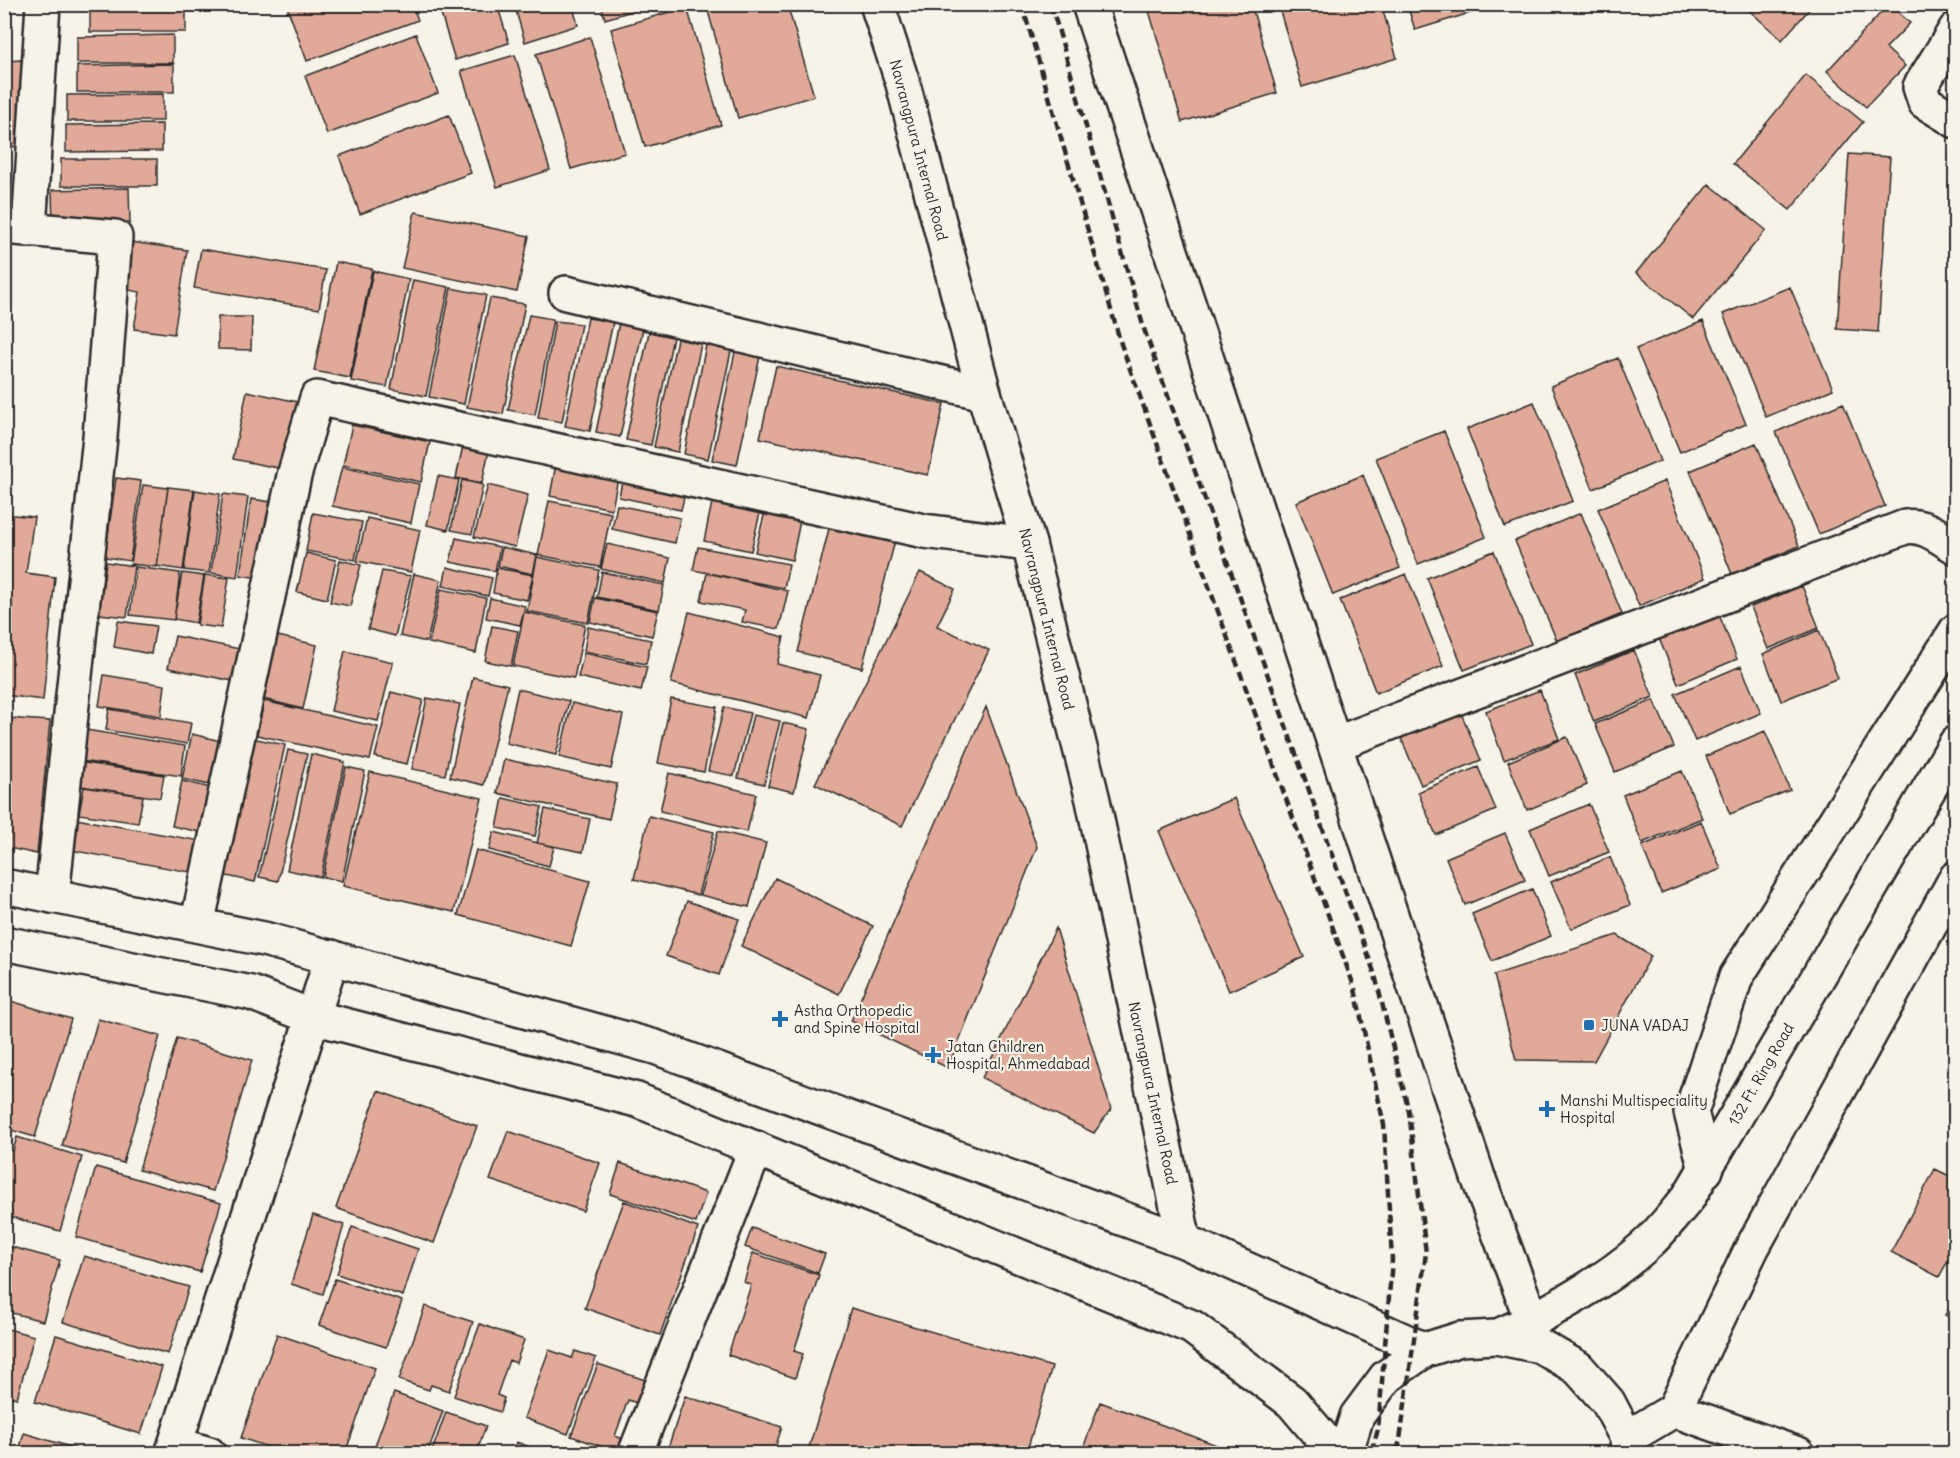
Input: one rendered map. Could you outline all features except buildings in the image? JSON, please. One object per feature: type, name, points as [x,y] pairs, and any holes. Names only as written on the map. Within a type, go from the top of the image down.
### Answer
[{"type":"street","points":[[43,4],[17,228],[115,237],[100,437],[52,896]]},
{"type":"street","name":"Navrangpura Internal Road","points":[[877,4],[903,84],[984,393],[1029,544],[1093,800],[1184,1241]]},
{"type":"street","points":[[1089,4],[1478,1177],[1532,1321]]},
{"type":"street","points":[[1956,29],[1920,87],[1925,102],[1956,121]]},
{"type":"street","points":[[566,293],[984,393]]},
{"type":"street","points":[[197,926],[294,476],[317,398],[924,531],[1029,544]]},
{"type":"street","points":[[1335,744],[1905,527],[1917,525],[1956,547]]},
{"type":"street","points":[[1706,1170],[1691,1112],[1736,977],[1956,631]]},
{"type":"street","name":"132 Ft. Ring Road","points":[[1496,1337],[1532,1321],[1597,1282],[1645,1246],[1688,1198],[1956,743]]},
{"type":"street","points":[[1345,1454],[1357,1416],[1386,1377],[1425,1350],[1460,1339],[1496,1337],[1539,1346],[1578,1368],[1608,1402],[1628,1446],[1674,1410],[1752,1248],[1956,878]]},
{"type":"street","points":[[4,886],[264,939],[655,1047],[1184,1241],[1425,1350]]},
{"type":"street","points":[[4,943],[250,993],[313,1017],[637,1100],[1192,1327],[1292,1402],[1336,1454]]},
{"type":"street","points":[[209,1454],[174,1449],[332,957]]},
{"type":"street","points":[[635,1454],[756,1148]]},
{"type":"street","points":[[1674,1410],[1798,1454]]},
{"type":"railway","points":[[1022,4],[1121,344],[1355,989],[1384,1125],[1392,1260],[1378,1430],[1370,1454]]},
{"type":"railway","points":[[1051,4],[1144,329],[1375,975],[1409,1112],[1426,1253],[1400,1440],[1396,1454]]},
{"type":"place","name":"Astha Orthopedic and Spine Hospital","points":[[780,1019]]},
{"type":"place","name":"JUNA VADAJ","points":[[1589,1025]]},
{"type":"place","name":"Jatan Children Hospital, Ahmedabad","points":[[933,1055]]},
{"type":"place","name":"Manshi Multispeciality Hospital","points":[[1547,1109]]}]
